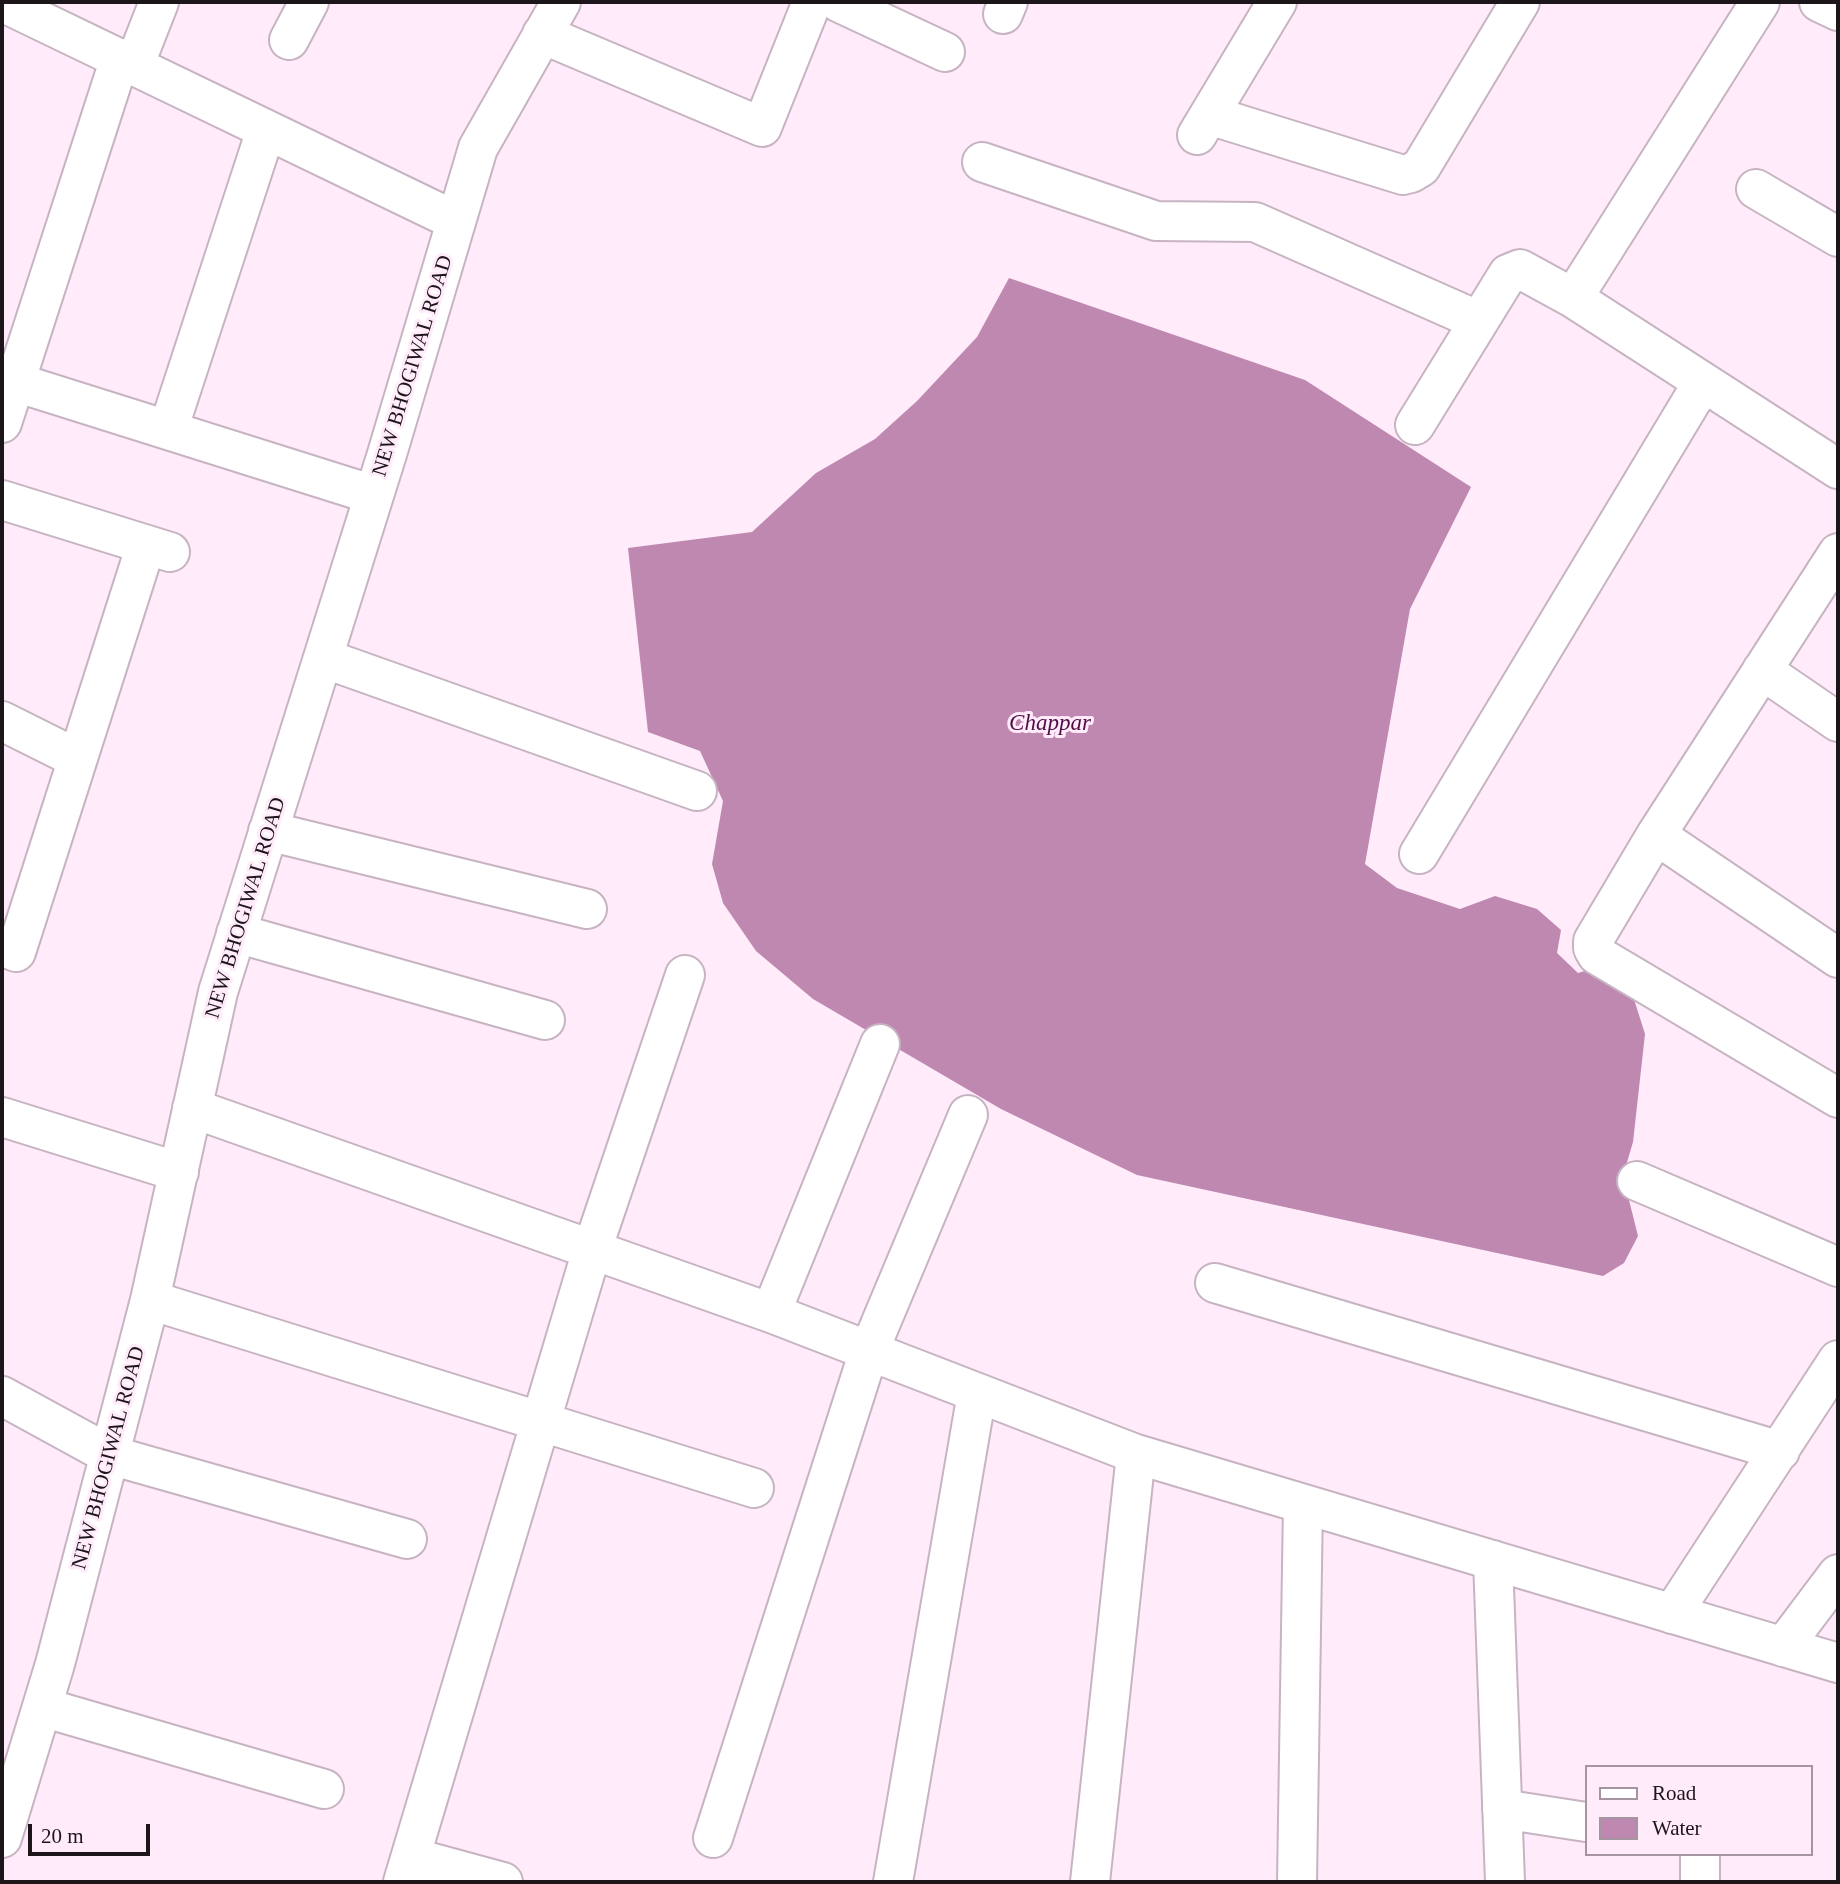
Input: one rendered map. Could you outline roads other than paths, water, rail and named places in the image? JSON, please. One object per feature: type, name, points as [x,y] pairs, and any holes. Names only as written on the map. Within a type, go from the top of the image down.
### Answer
[{"type":"street","points":[[2,2],[456,221]]},
{"type":"street","points":[[2,423],[127,62],[159,2]]},
{"type":"street","points":[[289,40],[309,2]]},
{"type":"street","points":[[548,12],[762,127],[812,2]]},
{"type":"street","points":[[838,2],[945,52]]},
{"type":"street","points":[[1277,2],[1203,125],[1403,175],[1421,167],[1520,2]]},
{"type":"street","points":[[1573,298],[1760,2]]},
{"type":"street","points":[[1819,2],[1838,11]]},
{"type":"street","name":"NEW BHOGIWAL ROAD","points":[[2,1838],[42,1707],[150,1300],[218,992],[374,495],[478,148],[548,12]]},
{"type":"street","points":[[168,430],[266,130]]},
{"type":"street","points":[[982,162],[1157,221],[1255,222],[1479,321]]},
{"type":"street","points":[[1756,189],[1838,237]]},
{"type":"street","points":[[1415,425],[1479,321],[1514,270],[1520,269],[1573,298],[1838,469]]},
{"type":"street","points":[[15,382],[374,495]]},
{"type":"street","points":[[1419,854],[1703,382]]},
{"type":"street","points":[[2,500],[159,549],[76,758],[16,952],[2,946]]},
{"type":"street","points":[[1838,553],[1656,835],[1593,941],[1597,956],[1838,1098]]},
{"type":"street","points":[[323,658],[698,791]]},
{"type":"street","points":[[1762,670],[1838,722]]},
{"type":"street","points":[[2,721],[76,758]]},
{"type":"street","points":[[268,831],[587,909]]},
{"type":"street","points":[[1656,835],[1838,958]]},
{"type":"street","points":[[236,933],[545,1020]]},
{"type":"street","points":[[503,1882],[407,1869],[592,1250],[685,975]]},
{"type":"street","points":[[771,1313],[880,1044]]},
{"type":"street","points":[[192,1108],[771,1313],[1136,1454],[1838,1663]]},
{"type":"street","points":[[713,1838],[869,1351],[968,1115]]},
{"type":"street","points":[[2,1117],[178,1172]]},
{"type":"street","points":[[1637,1181],[1838,1267]]},
{"type":"street","points":[[1215,1283],[1780,1451]]},
{"type":"street","points":[[150,1300],[754,1488]]},
{"type":"street","points":[[1672,1614],[1838,1360]]},
{"type":"street","points":[[893,1882],[977,1393]]},
{"type":"street","points":[[2,1396],[110,1455],[407,1539]]},
{"type":"street","points":[[1090,1882],[1136,1454]]},
{"type":"street","points":[[1297,1882],[1303,1504]]},
{"type":"street","points":[[1493,1560],[1505,1882]]},
{"type":"street","points":[[1783,1647],[1838,1574]]},
{"type":"street","points":[[42,1707],[324,1789]]},
{"type":"street","points":[[1502,1809],[1584,1822]]},
{"type":"street","points":[[1700,1856],[1700,1882]]},
{"type":"water","name":"Chappar","points":[[1009,278],[1305,380],[1471,487],[1410,609],[1365,864],[1397,888],[1460,909],[1495,896],[1537,909],[1561,930],[1557,953],[1578,973],[1591,969],[1632,993],[1645,1034],[1633,1142],[1623,1176],[1638,1236],[1624,1263],[1603,1276],[1137,1175],[1001,1109],[813,999],[756,951],[723,903],[712,864],[723,801],[700,751],[648,732],[628,548],[752,532],[816,473],[875,439],[917,401],[977,337]]}]
